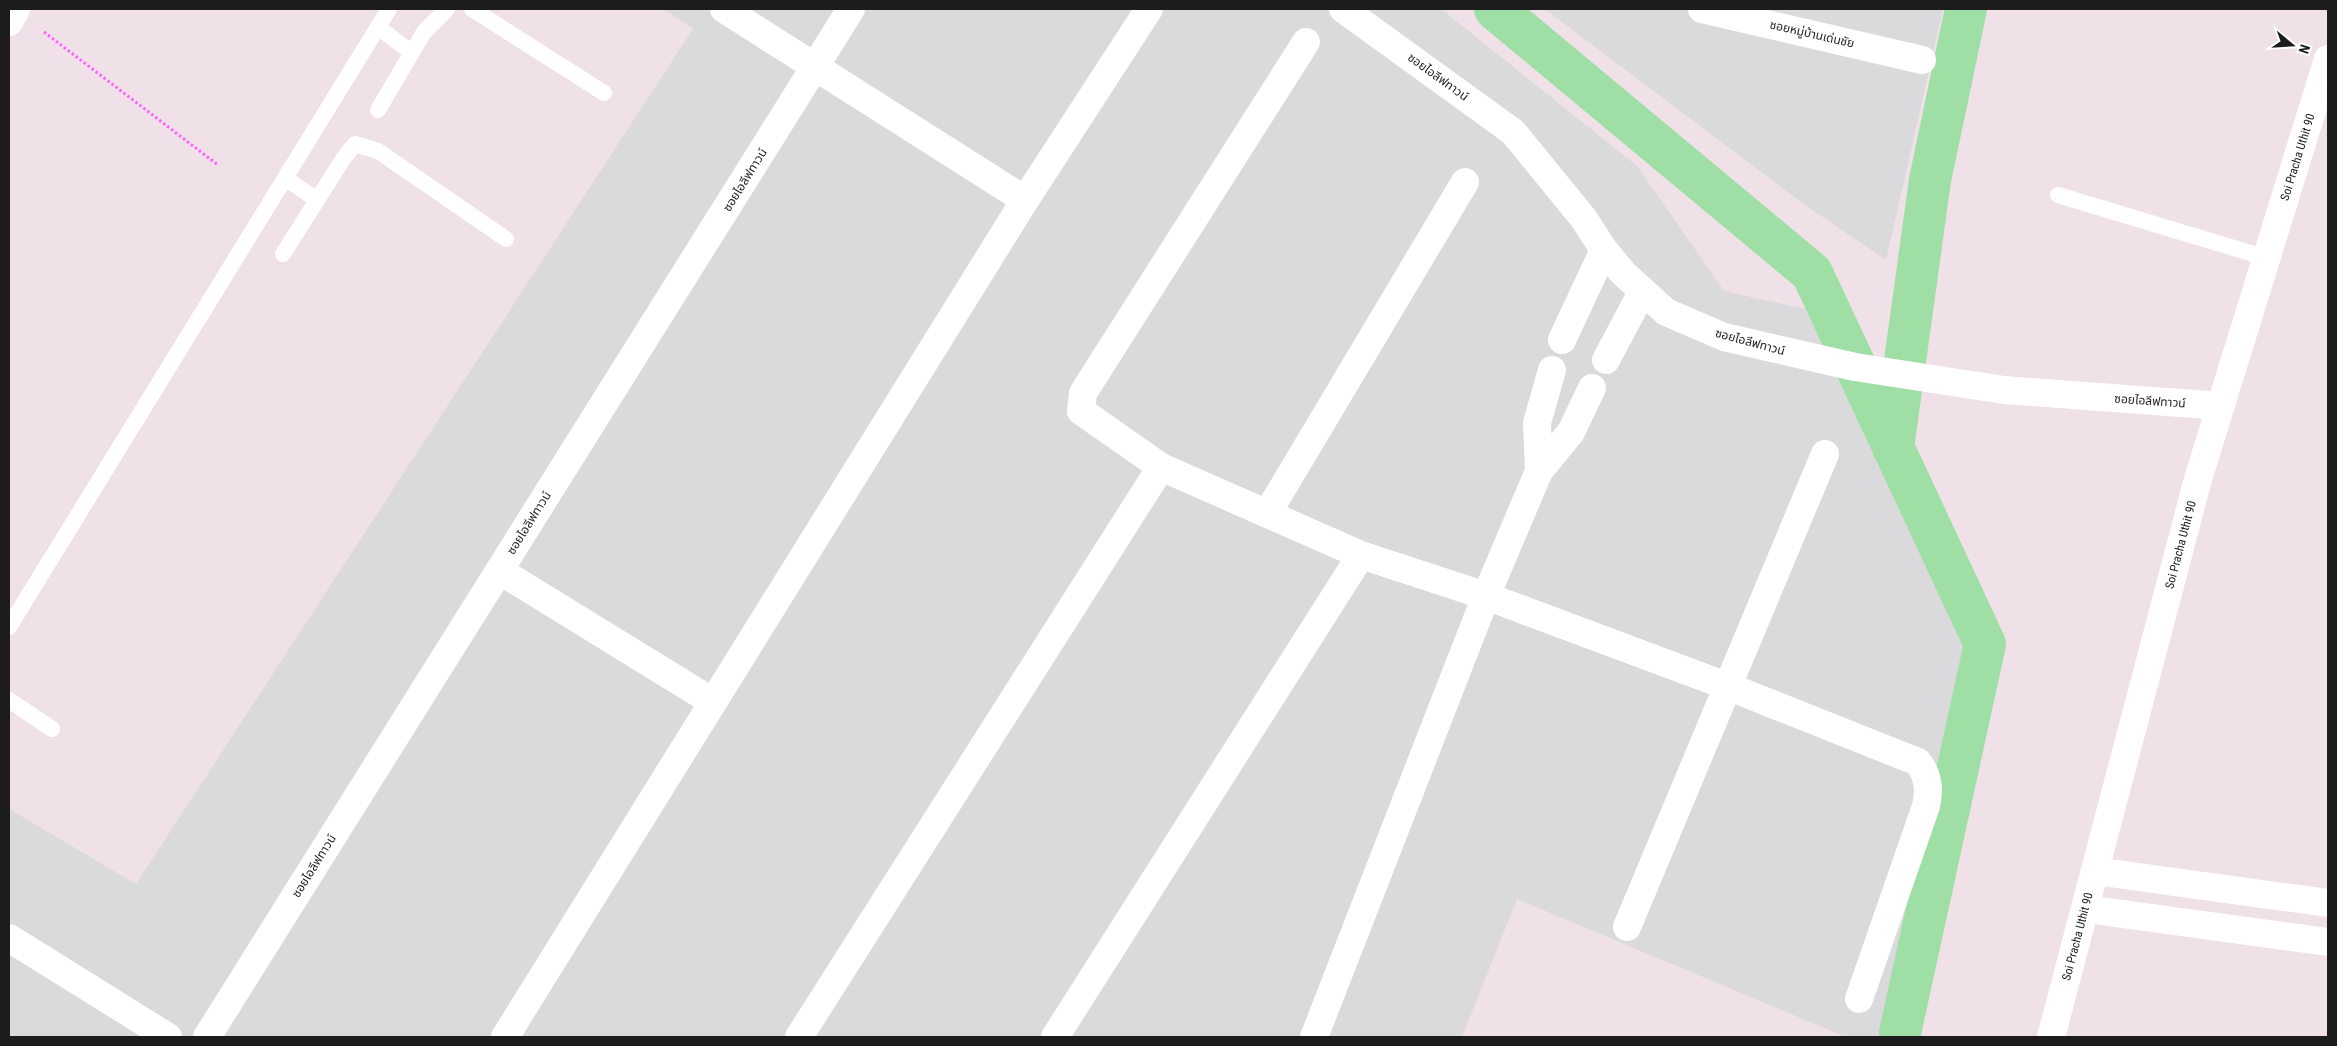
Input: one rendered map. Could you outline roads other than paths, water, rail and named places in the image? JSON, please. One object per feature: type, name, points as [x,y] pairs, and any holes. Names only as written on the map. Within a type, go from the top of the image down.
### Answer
[{"type":"street","points":[[724,9],[1024,200]]},
{"type":"street","name":"ซอยไอลีฟทาวน์","points":[[207,1037],[851,9]]},
{"type":"street","points":[[505,1037],[1024,200],[1149,9]]},
{"type":"street","name":"ซอยไอลีฟทาวน์","points":[[1343,9],[1513,132],[1584,219],[1604,250],[1642,292],[1666,312],[1724,337],[1855,367],[2004,390],[2222,406]]},
{"type":"street","name":"ซอยหมู่บ้านเด่นชัย","points":[[1702,9],[1922,60]]},
{"type":"street","points":[[1306,42],[1083,393],[1081,406],[1083,413],[1161,467],[1361,555],[1486,596],[1727,686],[1918,762],[1923,769],[1929,790],[1926,806],[1860,999]]},
{"type":"street","name":"Soi Pracha Uthit 90","points":[[2050,1037],[2086,908],[2198,479],[2328,59]]},
{"type":"street","points":[[1267,514],[1465,182]]},
{"type":"street","points":[[1562,340],[1604,250]]},
{"type":"street","points":[[1606,360],[1642,292]]},
{"type":"street","points":[[1539,471],[1537,422],[1552,370]]},
{"type":"street","points":[[1314,1037],[1486,596],[1539,471],[1571,432],[1592,388]]},
{"type":"street","points":[[1627,927],[1825,454]]},
{"type":"street","points":[[799,1037],[1161,467]]},
{"type":"street","points":[[1055,1037],[1361,555]]},
{"type":"street","points":[[500,571],[713,702]]},
{"type":"street","points":[[2095,871],[2328,903]]},
{"type":"street","points":[[2086,908],[2328,942]]},
{"type":"street","points":[[9,938],[168,1037]]},
{"type":"lane","points":[[9,627],[389,9]]},
{"type":"lane","points":[[378,110],[424,32],[447,9]]},
{"type":"lane","points":[[472,9],[604,93]]},
{"type":"lane","points":[[378,27],[412,53]]},
{"type":"lane","points":[[283,254],[355,144],[378,151],[506,238]]},
{"type":"lane","points":[[285,178],[317,200]]},
{"type":"lane","points":[[2058,195],[2267,258]]},
{"type":"lane","points":[[9,700],[52,729]]},
{"type":"waterway","points":[[1495,9],[1812,273],[1985,644],[1900,1033]]},
{"type":"waterway","points":[[1893,448],[1930,180],[1966,9]]}]
